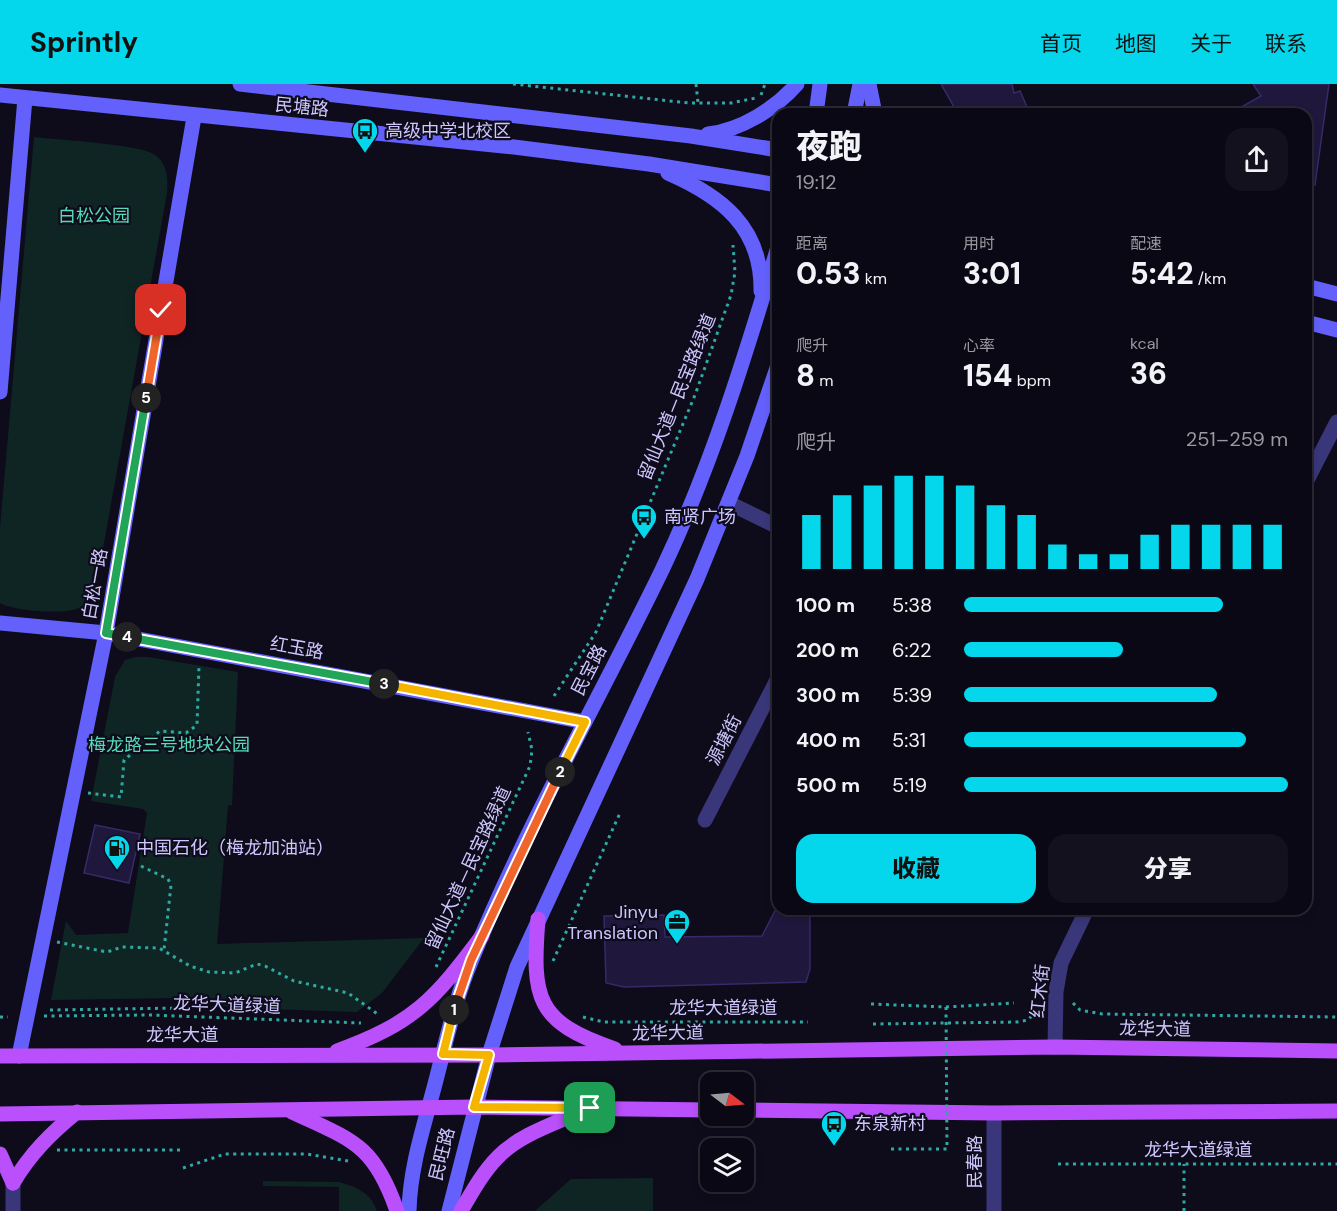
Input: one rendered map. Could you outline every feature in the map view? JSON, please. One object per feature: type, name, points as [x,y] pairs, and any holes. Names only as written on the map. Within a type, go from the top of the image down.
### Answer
[{"type":"main road","name":"民塘路","points":[[240,84],[691,136],[772,149]]},
{"type":"main road","points":[[691,136],[721,132],[738,126],[786,97],[797,84]]},
{"type":"main road","points":[[817,108],[820,84]]},
{"type":"main road","points":[[855,108],[860,84]]},
{"type":"main road","points":[[869,84],[874,108]]},
{"type":"main road","name":"民塘路","points":[[0,95],[194,117],[514,147],[649,164],[772,184]]},
{"type":"main road","points":[[0,392],[25,98]]},
{"type":"main road","name":"白松一路","points":[[19,1056],[106,633],[194,117]]},
{"type":"main road","points":[[649,164],[715,196],[735,216],[747,233],[760,268],[760,306]]},
{"type":"main road","name":"民宝路","points":[[429,1107],[454,1008],[482,936],[662,569],[688,510],[738,378],[772,267]]},
{"type":"main road","points":[[1312,288],[1337,294]]},
{"type":"main road","points":[[1312,324],[1337,330]]},
{"type":"main road","points":[[474,1107],[516,967],[697,579],[729,503],[772,382]]},
{"type":"main road","name":"红玉路","points":[[0,623],[106,633],[585,722]]},
{"type":"main road","points":[[538,919],[534,969],[537,987],[551,1013],[567,1029],[585,1039],[626,1053]]},
{"type":"main road","points":[[327,1054],[386,1032],[423,1007],[452,975],[482,936]]},
{"type":"main road","name":"龙华大道","points":[[0,1056],[489,1055],[1055,1047],[1337,1051]]},
{"type":"main road","points":[[0,1113],[429,1107],[700,1110]]},
{"type":"main road","name":"民旺路","points":[[409,1211],[411,1176],[429,1107]]},
{"type":"main road","name":"民旺路","points":[[448,1211],[474,1107]]},
{"type":"main road","points":[[461,1211],[477,1184],[500,1155],[525,1138],[590,1108]]},
{"type":"main road","points":[[286,1110],[337,1133],[372,1158],[382,1173],[397,1211]]},
{"type":"main road","points":[[754,1110],[994,1113],[1337,1112]]},
{"type":"main road","points":[[13,1183],[31,1155],[77,1112]]},
{"type":"main road","points":[[0,1154],[13,1183]]},
{"type":"street","points":[[1312,288],[1337,284]]},
{"type":"street","points":[[1312,470],[1337,422]]},
{"type":"street","points":[[729,503],[772,524]]},
{"type":"street","name":"源塘街","points":[[705,820],[772,690]]},
{"type":"street","name":"红木街","points":[[1055,1047],[1056,992],[1061,963],[1084,915]]},
{"type":"street","name":"民春路","points":[[994,1113],[994,1211]]},
{"type":"street","points":[[13,1183],[13,1211]]},
{"type":"path","points":[[513,84],[698,103],[731,104],[760,96],[765,84]]},
{"type":"path","points":[[696,84],[698,103]]},
{"type":"path","name":"留仙大道—民宝路绿道","points":[[554,696],[596,632],[708,362],[731,295],[735,257],[730,237]]},
{"type":"path","points":[[87,793],[121,797],[124,760],[160,731],[186,733],[197,725],[199,662]]},
{"type":"path","name":"留仙大道—民宝路绿道","points":[[435,970],[530,766],[532,750],[528,732]]},
{"type":"path","points":[[553,962],[620,813]]},
{"type":"path","points":[[141,866],[168,879],[171,885],[164,950]]},
{"type":"path","points":[[55,942],[107,952],[122,947],[148,946],[164,950],[200,971],[235,973],[257,964],[294,981],[348,993],[381,1016]]},
{"type":"path","points":[[873,1024],[1017,1022],[1028,1020],[1036,1014],[1042,1002]]},
{"type":"path","points":[[872,1004],[946,1007],[1014,1003]]},
{"type":"path","points":[[1073,1003],[1080,1010],[1102,1014],[1337,1017]]},
{"type":"path","points":[[891,1149],[947,1149],[946,1007]]},
{"type":"path","points":[[50,1010],[182,1008]]},
{"type":"path","name":"龙华大道绿道","points":[[42,1016],[150,1015],[371,1022]]},
{"type":"path","name":"龙华大道绿道","points":[[580,1016],[604,1022],[808,1022]]},
{"type":"path","points":[[0,1017],[8,1017]]},
{"type":"path","points":[[52,1150],[182,1150]]},
{"type":"path","points":[[183,1167],[225,1154],[307,1154],[350,1161]]},
{"type":"path","name":"龙华大道绿道","points":[[1058,1164],[1337,1164]]},
{"type":"path","points":[[1184,1164],[1184,1211]]},
{"type":"green space","name":"白松公园","points":[[34,137],[117,145],[147,151],[159,159],[165,167],[167,177],[167,193],[97,582],[86,604],[72,610],[52,612],[27,610],[0,603],[0,528]]},
{"type":"green space","name":"梅龙路三号地块公园","points":[[136,657],[238,672],[232,805],[228,806],[217,944],[424,938],[382,993],[357,1012],[238,1008],[177,998],[51,1000],[66,921],[76,935],[128,933],[147,813],[143,809],[91,801],[115,677],[125,660]]},
{"type":"green space","points":[[653,1178],[653,1211],[535,1211],[571,1179]]},
{"type":"green space","points":[[263,1181],[339,1182],[352,1186],[367,1195],[377,1211],[339,1211],[339,1187],[263,1186]]},
{"type":"building","points":[[941,84],[1012,84],[1014,93],[1020,91],[1027,108],[955,108]]},
{"type":"building","points":[[1253,84],[1329,84],[1315,185],[1312,185],[1312,108],[1240,108],[1261,96]]},
{"type":"building","points":[[95,825],[140,834],[129,883],[84,873]]},
{"type":"building","points":[[664,915],[665,937],[762,936],[773,915],[810,915],[810,969],[806,982],[624,987],[606,983],[604,916]]},
{"type":"place","name":"高级中学北校区","points":[[365,154]]},
{"type":"place","name":"南贤广场","points":[[644,540]]},
{"type":"place","name":"中国石化（梅龙加油站）","points":[[117,871]]},
{"type":"place","name":"Jinyu Translation","points":[[677,945]]},
{"type":"place","name":"东泉新村","points":[[834,1147]]},
{"type":"route","points":[[161,310],[106,633],[585,722],[471,960],[454,1008],[443,1054],[489,1055],[474,1107],[590,1108]]}]
